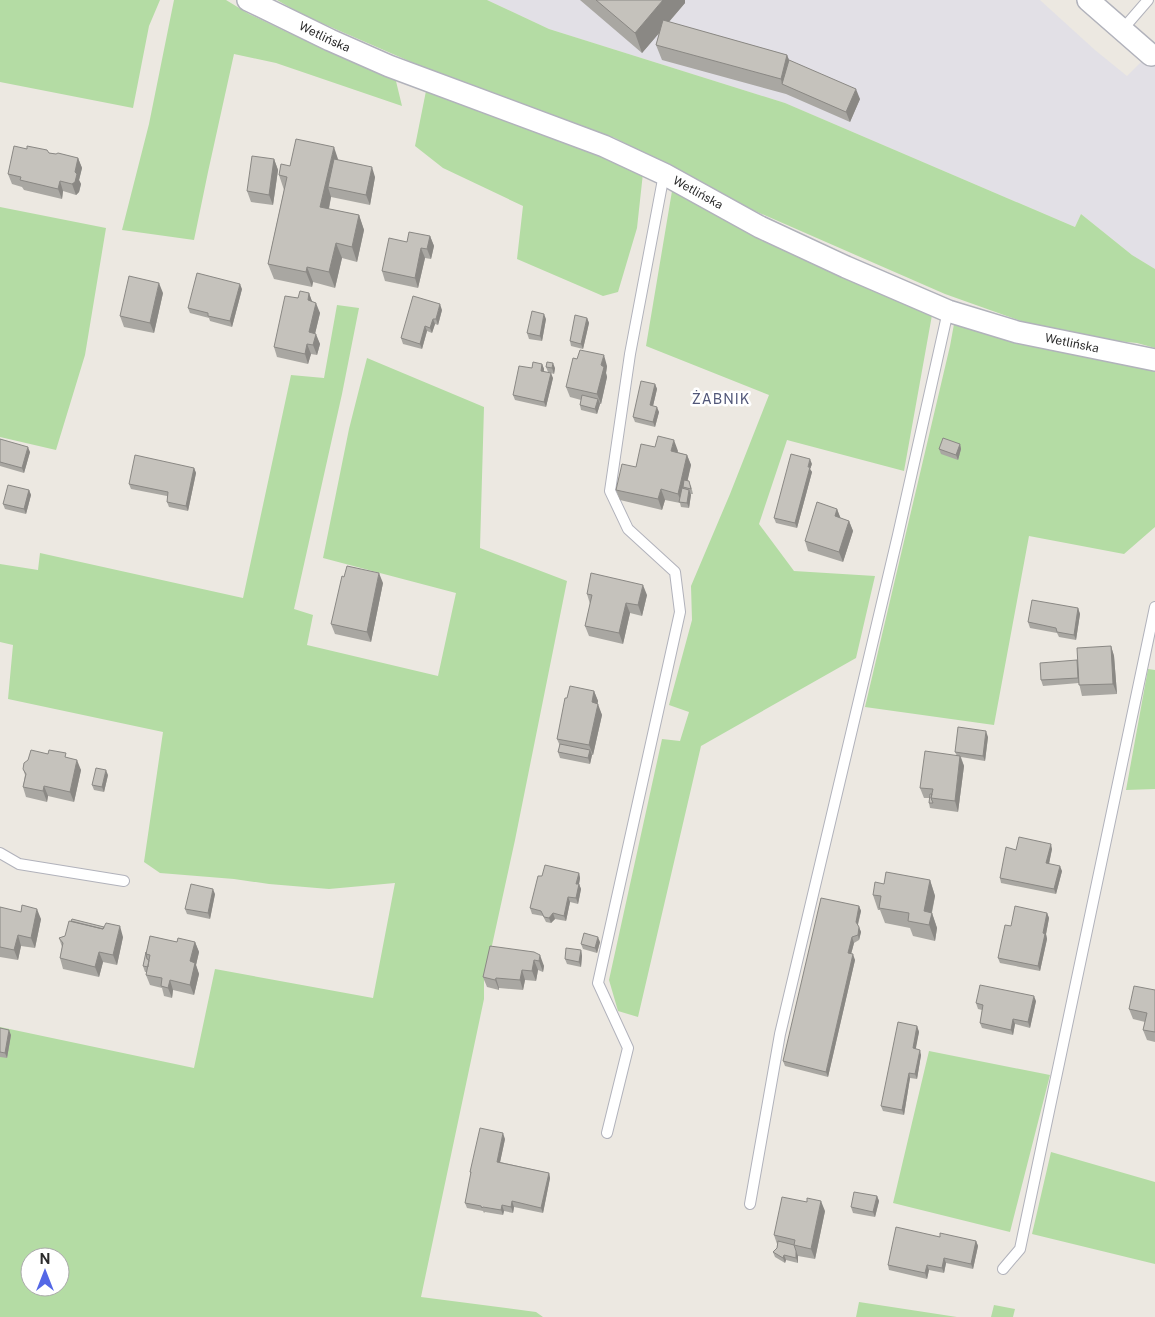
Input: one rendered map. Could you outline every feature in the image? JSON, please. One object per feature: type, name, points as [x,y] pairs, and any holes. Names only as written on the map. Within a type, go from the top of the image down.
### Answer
[{"type":"street","name":"Wetlińska","points":[[248,0],[389,66],[604,146],[664,174],[760,227],[948,311],[1017,332],[1155,360]]},
{"type":"street","points":[[1088,0],[1153,56]]},
{"type":"lane","points":[[1122,30],[1148,0]]},
{"type":"lane","points":[[607,1133],[628,1048],[598,983],[680,612],[675,572],[628,529],[610,491],[630,354],[664,174]]},
{"type":"lane","points":[[750,1204],[780,1034],[898,535],[948,311]]},
{"type":"lane","points":[[1003,1269],[1020,1249],[1155,607]]},
{"type":"lane","points":[[0,853],[19,864],[124,880]]},
{"type":"shaded area","points":[[487,0],[1040,0],[1127,76],[1155,48],[1155,269],[1132,255],[1081,214],[1075,227],[785,103],[549,29]]},
{"type":"green space","points":[[0,0],[160,0],[149,26],[133,108],[0,82]]},
{"type":"green space","points":[[174,0],[226,0],[249,14],[287,32],[395,77],[402,106],[276,63],[234,54],[194,240],[122,230],[149,124]]},
{"type":"green space","points":[[277,0],[487,0],[549,29],[785,103],[1075,227],[1081,214],[1132,255],[1155,269],[1155,348],[1137,343],[1077,337],[1032,325],[945,294],[748,208],[615,138],[494,96],[432,71],[303,15]]},
{"type":"green space","points":[[426,91],[643,173],[637,228],[618,292],[603,296],[517,259],[523,206],[443,168],[415,146]]},
{"type":"green space","points":[[672,191],[823,269],[932,315],[904,471],[787,440],[759,524],[794,571],[875,576],[856,658],[701,746],[638,1017],[618,1011],[609,980],[662,739],[680,741],[689,712],[669,705],[692,620],[691,586],[769,395],[646,346]]},
{"type":"green space","points":[[0,207],[106,228],[85,355],[56,450],[0,437]]},
{"type":"green space","points":[[337,305],[359,308],[342,394],[294,609],[313,615],[307,645],[438,676],[456,593],[323,558],[349,429],[367,358],[484,407],[480,548],[567,581],[515,840],[484,982],[484,999],[421,1297],[536,1312],[543,1317],[0,1317],[0,1027],[194,1068],[215,969],[373,998],[395,883],[329,889],[160,873],[144,862],[163,732],[8,699],[13,645],[0,642],[0,564],[38,570],[40,553],[243,598],[291,375],[324,378]]},
{"type":"green space","points":[[954,324],[968,326],[1050,350],[1155,367],[1155,527],[1124,554],[1029,536],[994,725],[865,707]]},
{"type":"green space","points":[[1148,669],[1155,670],[1155,789],[1126,790]]},
{"type":"green space","points":[[929,1051],[1050,1075],[1010,1232],[893,1203]]},
{"type":"green space","points":[[1051,1152],[1155,1182],[1155,1264],[1032,1234]]},
{"type":"green space","points":[[859,1302],[957,1317],[856,1317]]},
{"type":"green space","points":[[994,1305],[1015,1309],[1013,1317],[991,1317]]},
{"type":"building","points":[[596,0],[663,0],[635,33]]},
{"type":"building","points":[[663,20],[787,55],[781,79],[656,45]]},
{"type":"building","points":[[789,60],[856,89],[846,112],[782,84]]},
{"type":"building","points":[[296,139],[334,147],[320,207],[359,215],[352,247],[336,243],[329,272],[307,267],[306,272],[268,264],[287,177],[279,175],[281,164],[290,166]]},
{"type":"building","points":[[14,146],[27,149],[27,146],[47,150],[49,153],[58,153],[78,158],[75,182],[72,184],[60,181],[58,189],[20,180],[21,177],[8,174]]},
{"type":"building","points":[[252,156],[274,159],[269,195],[247,191]]},
{"type":"building","points":[[334,159],[372,167],[366,195],[328,187]]},
{"type":"building","points":[[409,232],[430,236],[427,249],[421,248],[415,278],[382,271],[389,238],[407,242]]},
{"type":"building","points":[[197,273],[240,284],[230,321],[208,316],[208,313],[188,308]]},
{"type":"building","points":[[129,276],[159,283],[150,323],[120,316]]},
{"type":"building","points":[[300,291],[309,293],[308,300],[316,303],[309,332],[316,334],[313,345],[307,344],[305,354],[274,347],[285,296],[298,298]]},
{"type":"building","points":[[413,296],[440,304],[436,319],[433,319],[430,328],[425,326],[420,344],[401,338]]},
{"type":"building","points":[[532,311],[544,314],[540,336],[527,333]]},
{"type":"building","points":[[575,315],[587,318],[581,344],[570,341]]},
{"type":"building","points":[[580,350],[604,355],[601,365],[604,367],[597,394],[566,387],[573,358],[577,359]]},
{"type":"building","points":[[533,362],[542,364],[541,371],[551,373],[544,402],[513,395],[519,366],[532,368]]},
{"type":"building","points":[[547,362],[553,363],[552,368],[546,367]]},
{"type":"building","points":[[641,381],[655,384],[650,405],[657,407],[653,422],[633,417]]},
{"type":"building","points":[[582,395],[598,399],[595,409],[580,405]]},
{"type":"building","points":[[658,436],[674,440],[671,451],[687,455],[678,494],[661,489],[658,499],[616,490],[622,464],[636,467],[641,444],[655,447]]},
{"type":"building","points":[[943,438],[960,444],[956,455],[939,449]]},
{"type":"building","points":[[0,439],[28,447],[22,468],[0,462]]},
{"type":"building","points":[[791,454],[810,459],[808,467],[810,467],[795,523],[774,518]]},
{"type":"building","points":[[135,455],[194,468],[186,506],[167,502],[168,492],[129,484]]},
{"type":"building","points":[[684,480],[689,481],[691,489],[683,487]]},
{"type":"building","points":[[8,485],[29,490],[24,509],[3,504]]},
{"type":"building","points":[[682,488],[689,490],[687,503],[679,502]]},
{"type":"building","points":[[817,502],[837,509],[835,516],[849,521],[839,552],[805,541]]},
{"type":"building","points":[[347,566],[379,573],[367,632],[331,624],[342,576],[344,577]]},
{"type":"building","points":[[591,573],[643,585],[638,605],[626,603],[619,633],[585,626],[592,595],[587,594]]},
{"type":"building","points":[[1032,600],[1078,608],[1074,635],[1057,632],[1056,628],[1028,622]]},
{"type":"building","points":[[1111,646],[1113,684],[1079,685],[1077,648]]},
{"type":"building","points":[[1077,660],[1078,678],[1041,680],[1040,663]]},
{"type":"building","points":[[570,686],[594,691],[592,702],[598,704],[589,745],[557,739],[565,698],[567,698]]},
{"type":"building","points":[[958,727],[986,731],[983,756],[955,752]]},
{"type":"building","points":[[560,744],[590,750],[588,758],[558,752]]},
{"type":"building","points":[[31,750],[48,754],[49,750],[66,753],[65,757],[77,760],[70,792],[44,786],[43,791],[23,787],[26,774],[23,769],[24,763],[28,760]]},
{"type":"building","points":[[925,751],[960,756],[955,801],[931,798],[933,789],[920,788]]},
{"type":"building","points":[[96,768],[106,770],[102,787],[92,785]]},
{"type":"building","points":[[930,794],[932,794],[933,803],[929,803]]},
{"type":"building","points":[[1019,837],[1051,844],[1046,863],[1060,866],[1054,889],[1000,878],[1006,847],[1016,850]]},
{"type":"building","points":[[545,865],[579,873],[576,884],[579,884],[576,898],[568,897],[564,916],[553,913],[549,918],[544,917],[541,911],[530,908],[538,876],[542,876]]},
{"type":"building","points":[[886,872],[930,880],[924,911],[932,913],[929,925],[908,921],[909,913],[879,908],[881,896],[873,895],[875,882],[884,884]]},
{"type":"building","points":[[191,884],[213,889],[208,913],[185,909]]},
{"type":"building","points":[[821,898],[859,906],[856,922],[859,927],[858,935],[852,937],[848,953],[853,954],[826,1072],[783,1061]]},
{"type":"building","points":[[22,905],[37,909],[31,938],[18,935],[14,950],[0,947],[0,907],[21,912]]},
{"type":"building","points":[[1015,906],[1047,913],[1043,933],[1045,934],[1038,966],[998,958],[1005,925],[1011,926]]},
{"type":"building","points":[[72,919],[104,927],[103,929],[71,921]]},
{"type":"building","points":[[69,921],[103,929],[106,923],[120,926],[113,955],[99,952],[95,967],[60,958],[63,943],[59,938],[65,936]]},
{"type":"building","points":[[584,933],[598,937],[595,948],[581,944]]},
{"type":"building","points":[[150,936],[177,942],[178,938],[195,942],[190,961],[195,963],[190,985],[170,980],[168,988],[161,986],[162,978],[146,975],[150,955],[146,954]]},
{"type":"building","points":[[490,946],[534,952],[540,955],[539,961],[534,960],[532,971],[522,970],[520,980],[496,978],[495,980],[483,977]]},
{"type":"building","points":[[566,948],[581,950],[579,962],[565,959]]},
{"type":"building","points":[[146,952],[147,959],[149,960],[148,967],[143,966]]},
{"type":"building","points":[[980,985],[1034,996],[1028,1022],[1013,1019],[1011,1030],[980,1023],[983,1005],[976,1003]]},
{"type":"building","points":[[1134,986],[1155,990],[1155,1032],[1143,1030],[1147,1013],[1129,1009]]},
{"type":"building","points":[[898,1022],[917,1026],[913,1048],[920,1050],[915,1074],[909,1073],[902,1110],[881,1106]]},
{"type":"building","points":[[0,1028],[9,1030],[5,1053],[0,1052]]},
{"type":"building","points":[[480,1128],[503,1133],[497,1162],[549,1173],[541,1208],[512,1201],[511,1207],[502,1205],[501,1210],[482,1208],[481,1206],[465,1203]]},
{"type":"building","points":[[854,1192],[877,1196],[873,1212],[851,1207]]},
{"type":"building","points":[[782,1197],[807,1202],[807,1198],[821,1201],[811,1249],[794,1245],[795,1240],[774,1235]]},
{"type":"building","points":[[896,1227],[940,1237],[940,1233],[976,1241],[971,1264],[944,1258],[942,1268],[927,1265],[925,1273],[888,1265]]},
{"type":"building","points":[[778,1241],[794,1245],[796,1258],[784,1255],[783,1258],[773,1252],[777,1248]]},
{"type":"district","name":"ŻABNIK","points":[[721,399]]}]
